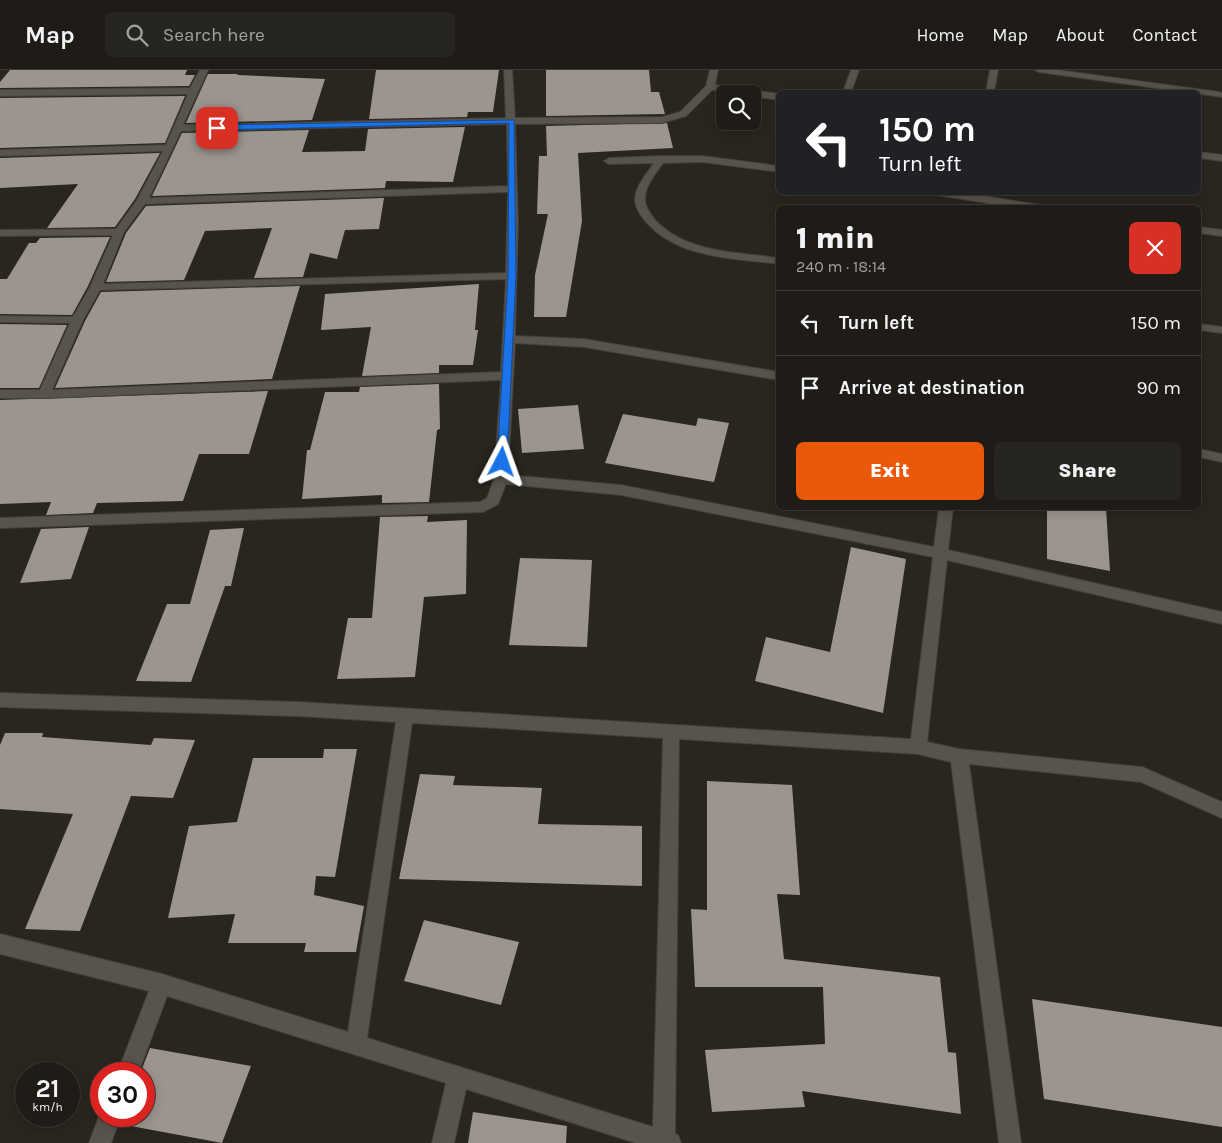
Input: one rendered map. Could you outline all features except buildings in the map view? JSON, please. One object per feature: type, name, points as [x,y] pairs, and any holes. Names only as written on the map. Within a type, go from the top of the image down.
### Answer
[{"type":"street","points":[[44,394],[77,320],[96,287],[120,232],[142,201],[169,148],[204,70],[209,70]]},
{"type":"street","points":[[0,523],[483,507],[493,501],[501,479],[510,339],[512,121],[508,70]]},
{"type":"street","points":[[178,128],[667,119],[683,114],[710,87],[714,70]]},
{"type":"street","points":[[848,90],[855,70]]},
{"type":"street","points":[[990,90],[994,70]]},
{"type":"street","points":[[1038,70],[1183,90]]},
{"type":"street","points":[[710,87],[776,97]]},
{"type":"street","points":[[0,93],[193,91]]},
{"type":"street","points":[[1201,93],[1219,95]]},
{"type":"street","points":[[0,153],[169,148]]},
{"type":"street","points":[[1201,155],[1222,158]]},
{"type":"street","points":[[661,159],[644,184],[640,201],[647,217],[662,233],[675,241],[697,249],[776,261]]},
{"type":"street","points":[[609,161],[702,159],[776,169]]},
{"type":"street","points":[[142,201],[512,189]]},
{"type":"street","points":[[953,195],[1018,205]]},
{"type":"street","points":[[1201,230],[1222,234]]},
{"type":"street","points":[[0,233],[120,232]]},
{"type":"street","points":[[96,287],[512,276]]},
{"type":"street","points":[[0,319],[77,320]]},
{"type":"street","points":[[1201,326],[1222,330]]},
{"type":"street","points":[[510,339],[584,343],[776,375]]},
{"type":"street","points":[[0,394],[44,394],[508,376]]},
{"type":"street","points":[[1201,453],[1222,458]]},
{"type":"street","points":[[501,479],[621,490],[940,553],[1222,618]]},
{"type":"street","points":[[918,747],[946,510]]},
{"type":"street","points":[[1,702],[298,709],[918,747],[959,756],[1142,775],[1222,810]]},
{"type":"street","points":[[356,1045],[405,716]]},
{"type":"street","points":[[0,944],[162,984],[667,1142],[671,732]]},
{"type":"street","points":[[959,756],[1010,1143]]},
{"type":"street","points":[[132,1062],[162,984]]},
{"type":"street","points":[[443,1143],[458,1076]]},
{"type":"street","points":[[100,1143],[106,1127]]},
{"type":"route","points":[[217,128],[512,121],[512,276],[502,462]]}]
